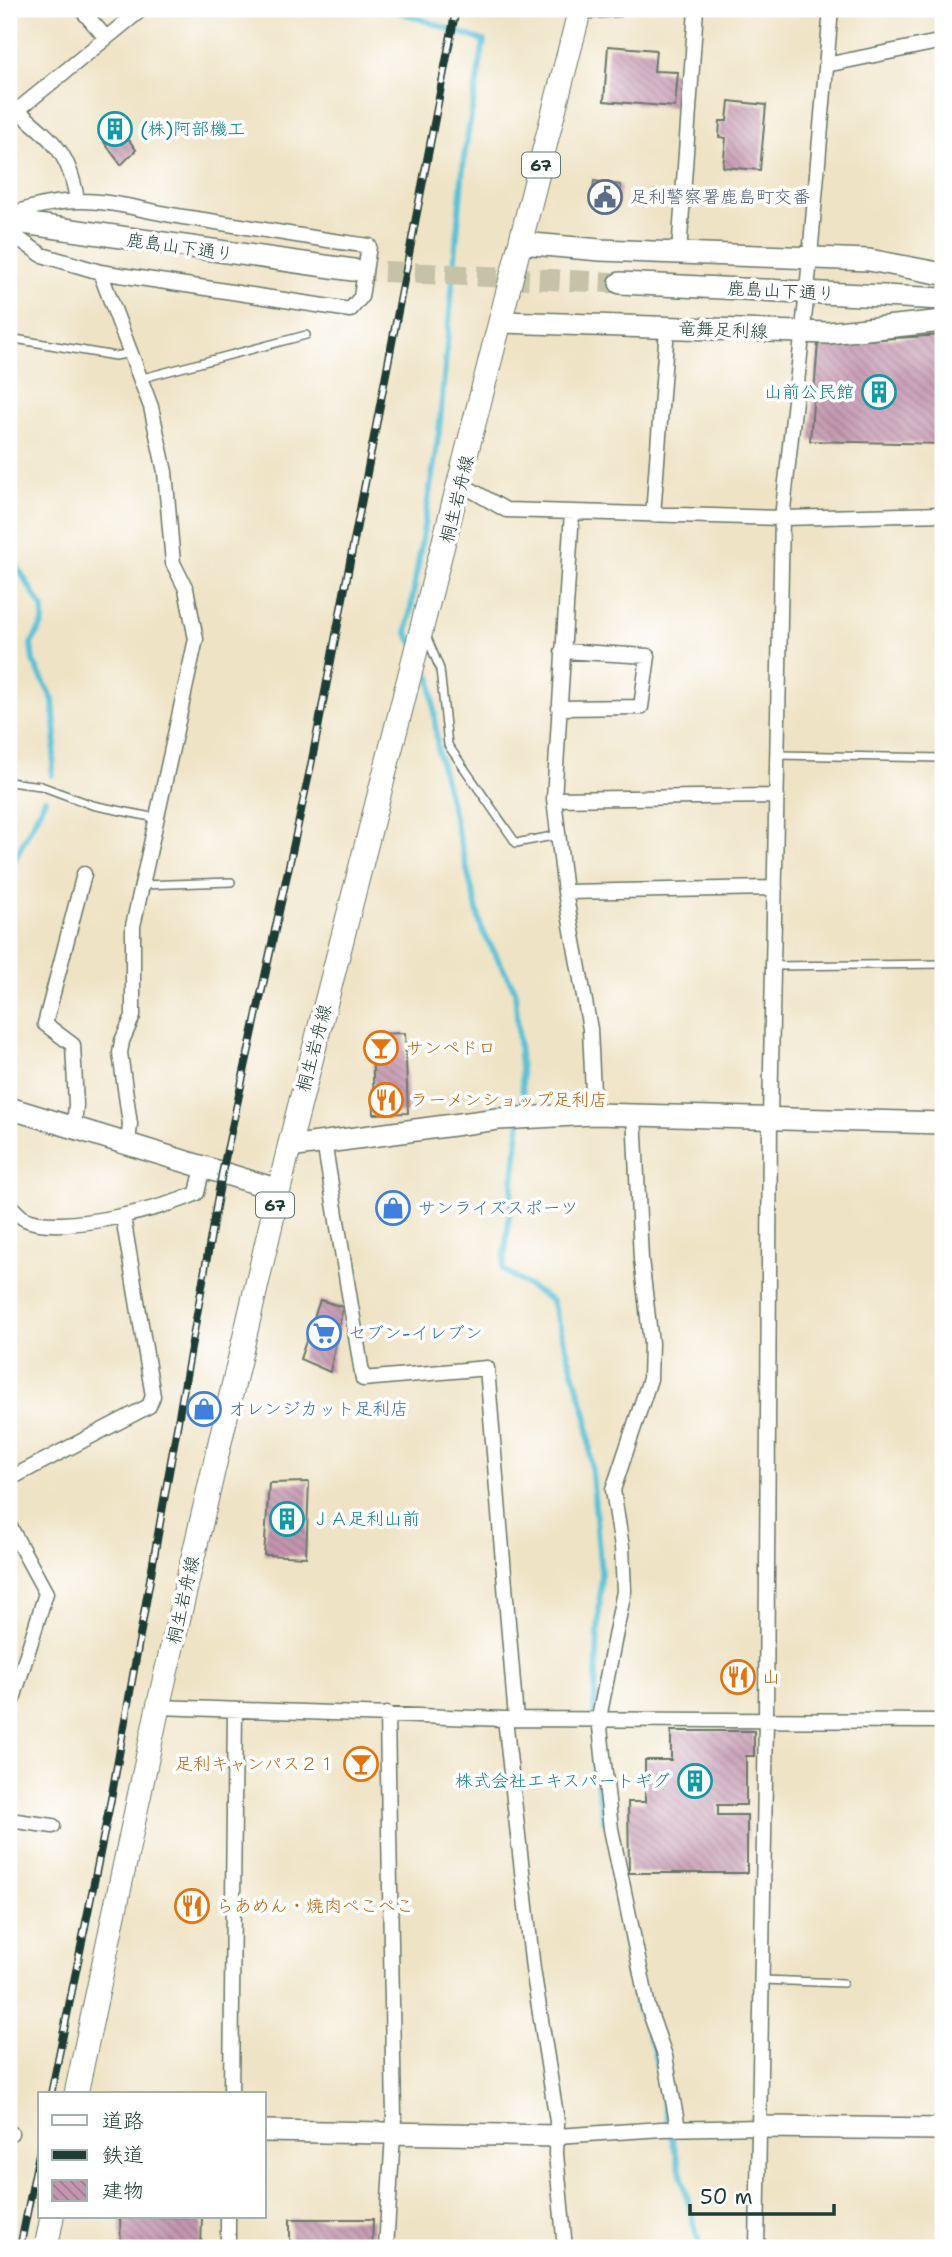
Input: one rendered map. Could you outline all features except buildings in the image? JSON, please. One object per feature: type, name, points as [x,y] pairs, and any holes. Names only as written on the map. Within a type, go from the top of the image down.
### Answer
[{"type":"main road","name":"桐生岩舟線","points":[[76,2092],[158,1707],[289,1147],[461,484],[580,10]]},
{"type":"main road","name":"鹿島山下通り","points":[[9,221],[352,270]]},
{"type":"main road","points":[[521,243],[679,253],[869,260],[943,274]]},
{"type":"main road","name":"鹿島山下通り","points":[[620,283],[943,299]]},
{"type":"main road","name":"竜舞足利線","points":[[502,322],[801,333],[891,328],[943,321]]},
{"type":"main road","points":[[9,1108],[279,1190]]},
{"type":"main road","points":[[289,1147],[498,1119],[594,1114],[943,1123]]},
{"type":"main road","points":[[761,2127],[943,2129]]},
{"type":"main road","points":[[266,2131],[557,2136]]},
{"type":"main road","points":[[46,2248],[52,2218]]},
{"type":"street","points":[[81,9],[106,38]]},
{"type":"street","points":[[76,200],[72,172],[61,150],[13,114],[142,9]]},
{"type":"street","points":[[580,10],[619,9]]},
{"type":"street","points":[[679,253],[696,9]]},
{"type":"street","points":[[757,2248],[763,1980],[770,1118],[782,518],[807,292],[831,9]]},
{"type":"street","points":[[826,65],[943,41]]},
{"type":"street","points":[[9,215],[46,204],[97,200],[170,215],[369,246],[361,297],[350,310],[100,272],[42,255],[9,232]]},
{"type":"street","points":[[100,272],[132,353],[160,441],[173,563],[186,590],[197,639],[140,885],[131,952],[133,1016],[120,1053],[130,1124],[128,1143]]},
{"type":"street","points":[[653,515],[667,328]]},
{"type":"street","points":[[461,484],[506,510],[782,518],[943,514]]},
{"type":"street","points":[[572,512],[554,799],[565,892],[590,1029],[594,1114]]},
{"type":"street","points":[[559,708],[641,707],[648,656],[562,651]]},
{"type":"street","points":[[554,799],[777,796]]},
{"type":"street","points":[[74,1127],[76,1105],[73,1045],[45,1024],[84,874]]},
{"type":"street","points":[[565,892],[775,888]]},
{"type":"street","points":[[634,1114],[641,1259],[651,1343],[650,1379],[613,1490],[622,1547],[624,1591],[599,1718],[611,1829],[648,2007],[665,2056],[671,2128]]},
{"type":"street","points":[[324,1142],[363,1380],[487,1368],[511,1719],[533,1969],[557,2136],[565,2248]]},
{"type":"street","points":[[9,1205],[26,1220],[60,1223],[122,1217],[197,1193],[203,1167]]},
{"type":"street","points":[[9,1479],[149,1406],[153,1396],[122,1217]]},
{"type":"street","points":[[9,1525],[46,1593],[9,1712]]},
{"type":"street","points":[[9,1558],[23,1550]]},
{"type":"street","points":[[158,1707],[511,1719],[766,1718],[943,1721]]},
{"type":"street","points":[[231,2092],[234,1710]]},
{"type":"street","points":[[386,2248],[394,2134],[387,1714]]},
{"type":"street","points":[[9,1820],[53,1826]]},
{"type":"street","points":[[557,2136],[671,2128],[761,2127]]},
{"type":"street","points":[[228,2218],[228,2248]]},
{"type":"lane","points":[[139,379],[306,335]]},
{"type":"lane","points":[[9,338],[115,356],[132,353]]},
{"type":"lane","points":[[423,629],[440,670],[448,745],[468,778],[516,844],[558,834]]},
{"type":"lane","points":[[777,755],[943,758]]},
{"type":"lane","points":[[9,782],[41,786],[92,805],[156,818]]},
{"type":"lane","points":[[140,885],[230,882]]},
{"type":"lane","points":[[773,966],[943,964]]},
{"type":"lane","points":[[763,1980],[843,1983]]},
{"type":"waterway","points":[[391,9],[484,41],[464,157],[439,432],[407,633],[412,642]]},
{"type":"waterway","points":[[9,553],[43,609],[43,623],[31,644],[33,661],[53,700],[56,734],[52,775]]},
{"type":"waterway","points":[[420,658],[431,679],[438,752],[482,930],[515,990],[523,1096],[503,1270],[552,1301],[587,1418],[601,1573],[594,1716]]},
{"type":"waterway","points":[[9,871],[45,799]]},
{"type":"waterway","points":[[594,1731],[594,1769],[604,1821]]},
{"type":"waterway","points":[[612,1866],[637,2006],[654,2050],[665,2110],[700,2248]]},
{"type":"tunnel","points":[[353,270],[620,283]]},
{"type":"railway","points":[[51,2092],[112,1794],[222,1173],[311,765],[456,9]]},
{"type":"railway","points":[[20,2248],[38,2159]]},
{"type":"place","name":"(株)阿部機工","points":[[115,129]]},
{"type":"place","name":"足利警察署鹿島町交番","points":[[605,197]]},
{"type":"place","name":"山前公民館","points":[[879,392]]},
{"type":"place","name":"サンペドロ","points":[[381,1048]]},
{"type":"place","name":"ラーメンショップ足利店","points":[[386,1100]]},
{"type":"place","name":"サンライズスポーツ","points":[[393,1208]]},
{"type":"place","name":"セブン-イレブン","points":[[324,1333]]},
{"type":"place","name":"オレンジカット足利店","points":[[204,1409]]},
{"type":"place","name":"ＪＡ足利山前","points":[[287,1519]]},
{"type":"place","name":"山","points":[[738,1677]]},
{"type":"place","name":"足利キャンパス２１","points":[[361,1764]]},
{"type":"place","name":"株式会社エキスパートギグ","points":[[695,1781]]},
{"type":"place","name":"らあめん・焼肉ぺこぺこ","points":[[192,1906]]}]
